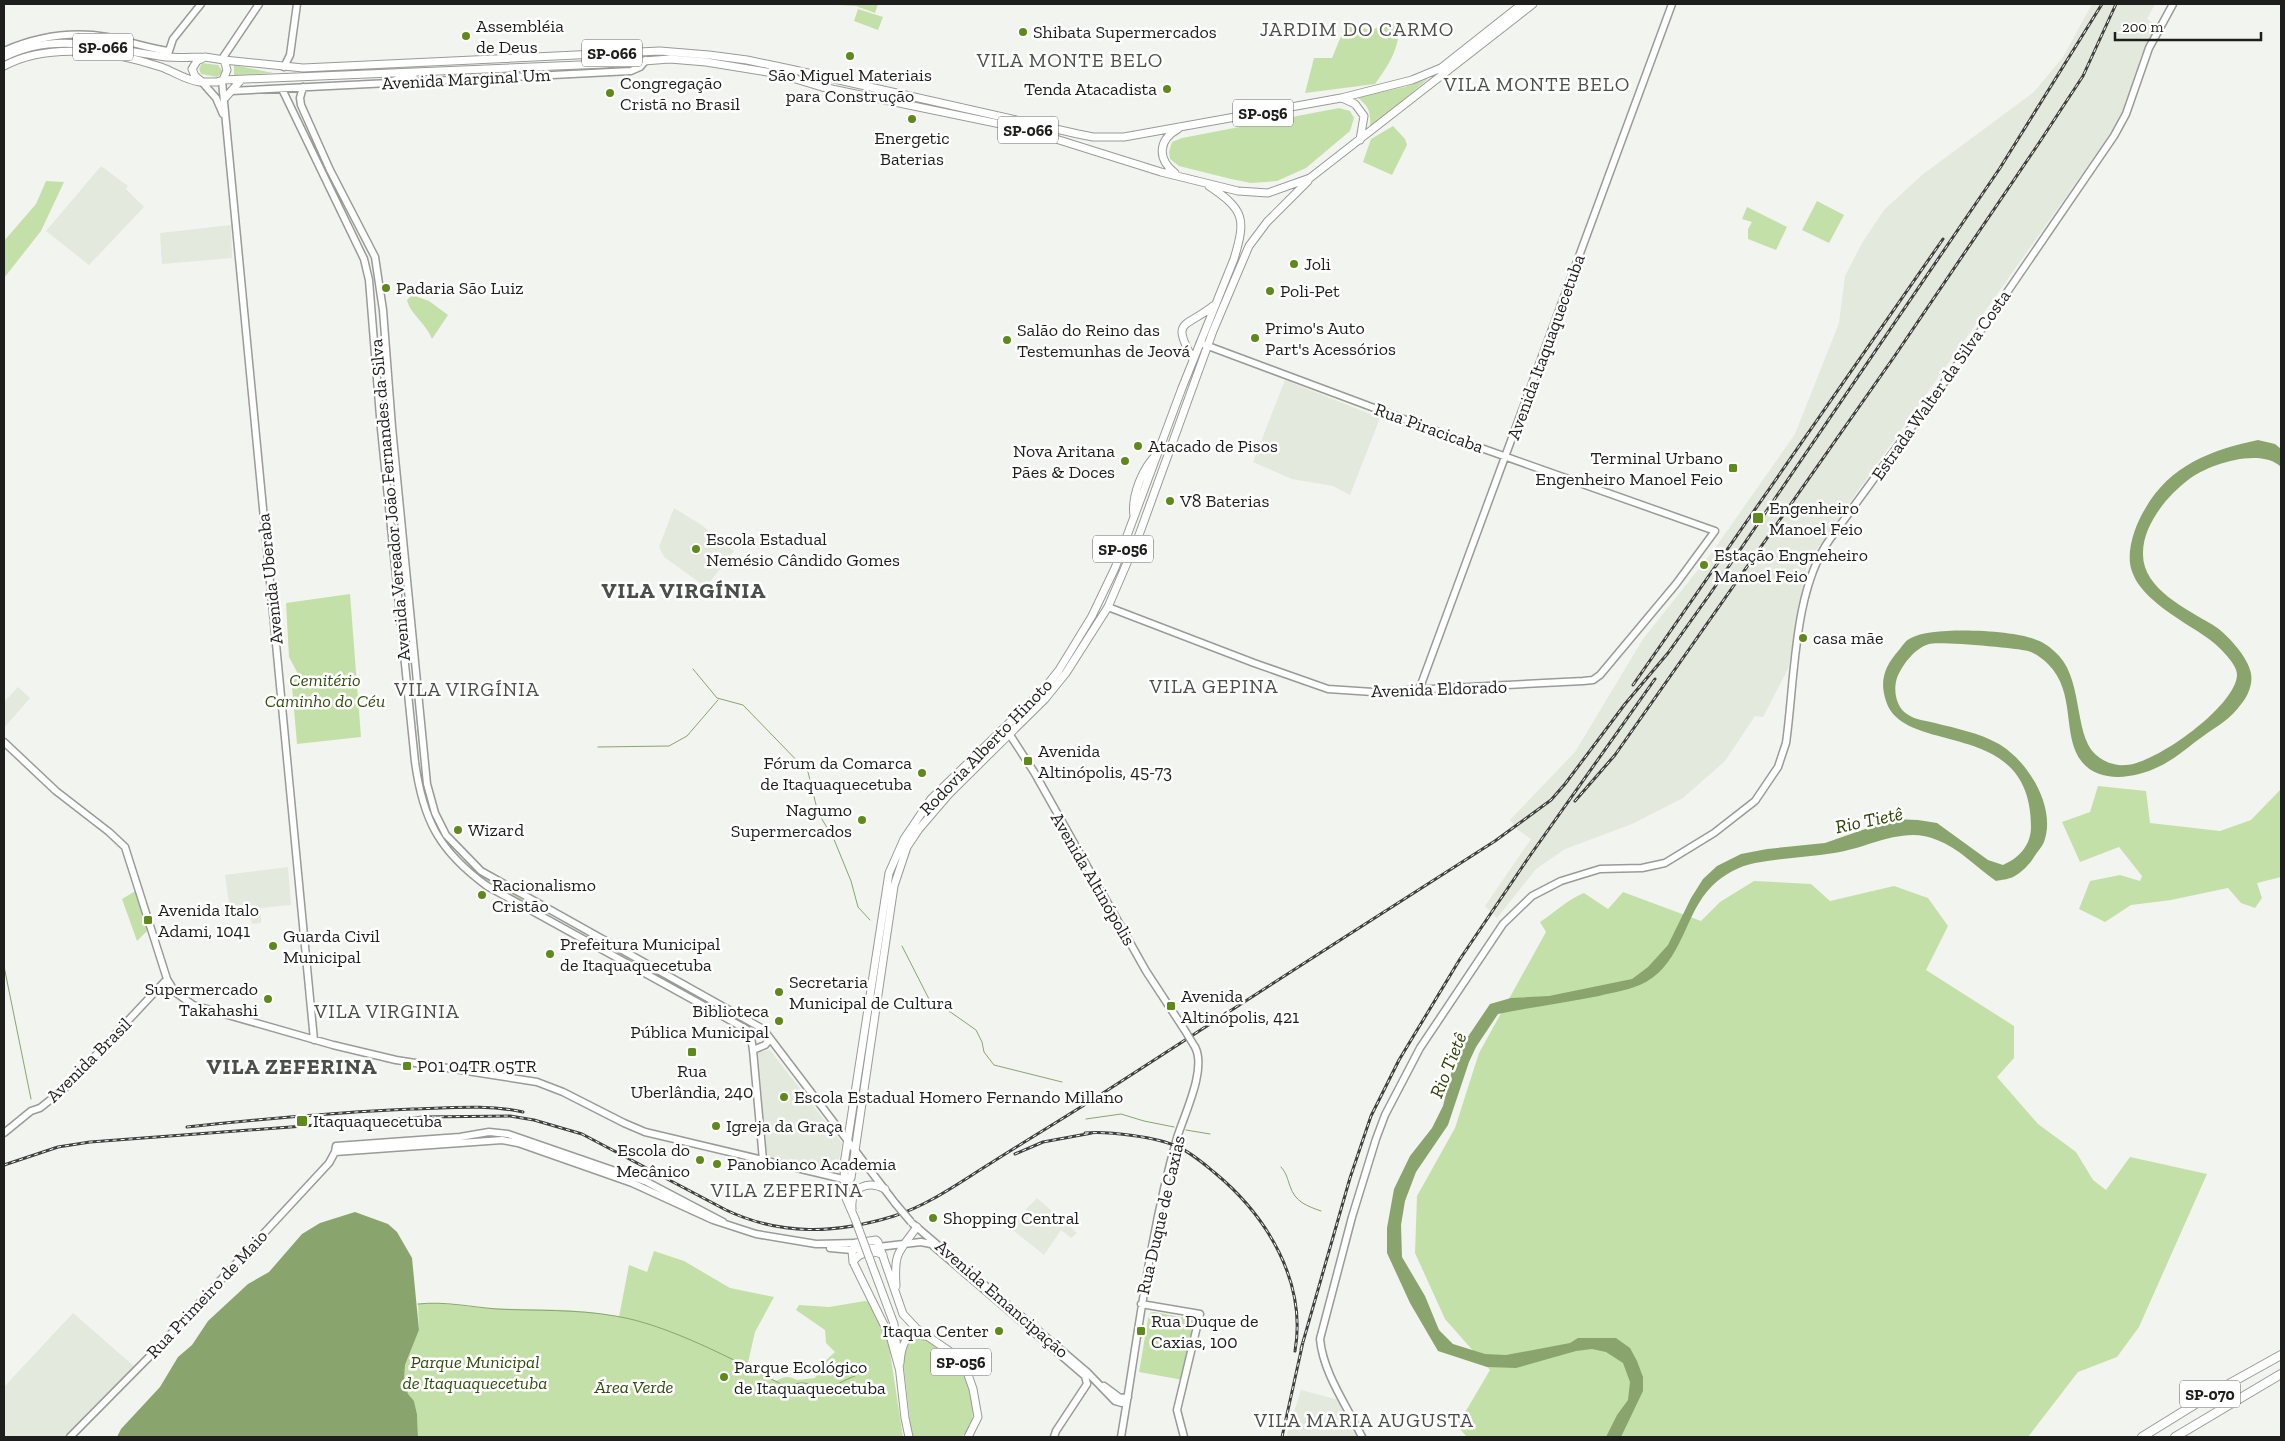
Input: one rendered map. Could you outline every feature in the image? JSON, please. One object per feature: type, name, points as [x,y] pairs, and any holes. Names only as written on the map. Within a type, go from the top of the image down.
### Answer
[{"type":"highway","name":"SP-070","points":[[2142,1437],[2211,1394],[2281,1355]]},
{"type":"highway","name":"SP-070","points":[[2175,1437],[2281,1374]]},
{"type":"main road","points":[[4,51],[28,41],[54,36],[106,37],[168,54],[173,39],[201,4]]},
{"type":"main road","points":[[222,80],[227,70],[223,60],[259,4]]},
{"type":"main road","points":[[284,67],[290,55],[297,4]]},
{"type":"main road","points":[[1341,98],[1430,74],[1522,4]]},
{"type":"main road","points":[[1360,140],[1533,4]]},
{"type":"main road","name":"Avenida Itaquaquecetuba","points":[[1419,690],[1460,574],[1506,456],[1672,4]]},
{"type":"main road","name":"Estrada Walter da Silva Costa","points":[[1362,1437],[1322,1352],[1320,1338],[1376,1139],[1402,1080],[1420,1048],[1503,924],[1532,896],[1561,881],[1600,869],[1648,867],[1671,860],[1733,820],[1755,801],[1770,782],[1778,767],[1786,743],[1798,638],[1815,562],[1962,358],[2114,136],[2126,114],[2149,48],[2173,4]]},
{"type":"main road","name":"SP-066","points":[[4,58],[32,46],[67,43],[84,43],[294,68],[660,51],[747,60],[1093,137],[1124,137],[1184,126]]},
{"type":"main road","name":"SP-066","points":[[4,66],[37,53],[68,50],[106,55],[162,67],[188,79],[201,82],[670,59],[706,62],[779,74],[822,87],[1024,129],[1161,172],[1178,175]]},
{"type":"main road","points":[[290,55],[294,68]]},
{"type":"main road","points":[[201,82],[192,70],[197,61],[204,57]]},
{"type":"main road","name":"Avenida Marginal Um","points":[[231,91],[631,71],[640,67],[646,60]]},
{"type":"main road","points":[[387,83],[424,72]]},
{"type":"main road","name":"Avenida Uberaba","points":[[222,80],[225,98],[224,118],[314,1040]]},
{"type":"main road","points":[[225,98],[242,80]]},
{"type":"main road","name":"Avenida Uberaba","points":[[201,82],[216,98],[224,118]]},
{"type":"main road","name":"Avenida Vereador João Fernandes da Silva","points":[[303,87],[301,105],[330,170],[375,257],[382,310],[427,784],[430,801],[439,823],[454,845],[481,871],[763,1029]]},
{"type":"main road","name":"Avenida Vereador João Fernandes da Silva","points":[[282,89],[364,259],[370,287],[377,384],[415,762],[419,791],[432,828],[450,854],[487,886],[742,1026],[751,1037]]},
{"type":"main road","points":[[1341,98],[1355,104],[1364,116],[1360,140]]},
{"type":"main road","name":"SP-056","points":[[1184,126],[1341,98]]},
{"type":"main road","points":[[1178,175],[1167,166],[1161,156],[1161,149],[1167,138],[1184,126]]},
{"type":"main road","name":"SP-056","points":[[1178,175],[1204,183],[1259,193],[1280,190],[1310,178],[1360,140]]},
{"type":"main road","name":"Rodovia Alberto Hinoto","points":[[847,1178],[854,1150],[894,886],[907,847],[919,829],[970,774],[1045,699],[1066,673],[1108,607],[1138,535],[1208,346],[1249,246],[1267,222],[1310,178]]},
{"type":"main road","name":"Rodovia Alberto Hinoto","points":[[908,1437],[894,1324],[854,1215],[845,1196],[847,1140],[884,893],[894,857],[911,828],[931,800],[1044,689],[1075,645],[1103,595],[1160,451],[1193,359],[1234,259],[1242,230],[1236,210],[1229,200],[1204,183]]},
{"type":"main road","points":[[1193,359],[1181,336],[1181,330],[1189,320],[1215,304]]},
{"type":"main road","name":"Rua Piracicaba","points":[[1200,343],[1288,377],[1715,531]]},
{"type":"main road","points":[[377,384],[389,384]]},
{"type":"main road","name":"Avenida Eldorado","points":[[1108,607],[1328,689],[1373,692],[1593,680],[1676,584],[1715,531]]},
{"type":"main road","points":[[392,540],[404,539]]},
{"type":"main road","name":"Avenida Altinópolis","points":[[1002,730],[1010,735],[1034,772],[1146,971],[1184,1029]]},
{"type":"main road","points":[[4,742],[56,791],[109,832],[125,847],[167,979],[175,992],[193,1005],[314,1040],[396,1060],[500,1075],[552,1087],[645,1132],[847,1178]]},
{"type":"main road","points":[[970,774],[992,750],[989,744]]},
{"type":"main road","points":[[634,967],[640,959]]},
{"type":"main road","name":"Avenida Brasil","points":[[4,1133],[31,1111],[40,1108],[64,1089],[167,979]]},
{"type":"main road","points":[[762,1160],[754,1050],[751,1037],[763,1029]]},
{"type":"main road","name":"Avenida Emancipação","points":[[763,1029],[911,1222],[1094,1379],[1108,1395],[1118,1403],[1122,1403]]},
{"type":"main road","name":"Rua Duque de Caxias","points":[[1121,1437],[1141,1304],[1174,1152],[1195,1084],[1198,1058],[1196,1047],[1184,1029]]},
{"type":"main road","points":[[754,1050],[762,1048],[770,1039]]},
{"type":"main road","name":"Rua Primeiro de Maio","points":[[70,1437],[160,1345],[329,1163],[335,1149],[460,1137],[488,1132],[508,1134],[647,1182],[723,1222],[766,1236],[816,1244],[854,1246]]},
{"type":"main road","points":[[854,1215],[853,1196],[859,1189],[873,1184],[885,1189]]},
{"type":"main road","points":[[896,1294],[896,1259],[904,1244],[917,1227]]},
{"type":"main road","name":"Avenida Emancipação","points":[[904,1244],[925,1242],[935,1247],[1085,1376],[1088,1380],[1087,1384]]},
{"type":"main road","points":[[899,1368],[891,1339],[852,1262],[854,1246],[878,1243],[904,1244]]},
{"type":"main road","points":[[878,1243],[896,1294]]},
{"type":"main road","points":[[852,1262],[861,1254],[876,1252],[883,1255]]},
{"type":"main road","name":"SP-056","points":[[896,1294],[903,1314],[928,1337],[961,1362],[970,1378],[978,1417],[968,1436]]},
{"type":"main road","points":[[1141,1304],[1200,1314],[1177,1410],[1184,1437]]},
{"type":"main road","points":[[899,1368],[902,1346],[907,1339],[915,1335],[928,1337]]},
{"type":"main road","points":[[1094,1379],[1120,1398],[1128,1397]]},
{"type":"main road","points":[[1054,1437],[1087,1384],[1094,1384],[1108,1395]]},
{"type":"main road","points":[[1126,1412],[1122,1403],[1128,1397]]},
{"type":"shaded area","points":[[2092,4],[2155,4],[2147,19],[2157,26],[2141,56],[2123,116],[1807,563],[1788,669],[1763,717],[1755,716],[1725,761],[1683,798],[1632,824],[1565,849],[1536,869],[1497,918],[1485,906],[1531,839],[1518,830],[1510,820],[1575,752],[1643,639],[1713,551],[1795,434],[1839,323],[1845,276],[1862,243],[1884,210],[1922,175],[2034,92],[2063,57]]},
{"type":"shaded area","points":[[101,166],[128,186],[126,189],[144,207],[89,265],[46,231]]},
{"type":"shaded area","points":[[231,225],[232,258],[162,264],[160,233]]},
{"type":"shaded area","points":[[1285,380],[1380,418],[1350,495],[1333,486],[1292,479],[1253,462]]},
{"type":"shaded area","points":[[2258,440],[2275,444],[2281,449],[2281,467],[2272,461],[2261,458],[2248,458],[2208,468],[2197,474],[2172,494],[2152,522],[2144,542],[2145,566],[2150,577],[2158,587],[2179,605],[2224,633],[2240,651],[2248,664],[2251,674],[2249,692],[2238,709],[2224,722],[2175,757],[2149,771],[2118,777],[2098,774],[2082,762],[2076,752],[2072,740],[2063,688],[2057,675],[2039,656],[2028,651],[1994,647],[1947,643],[1935,643],[1924,646],[1910,658],[1897,678],[1896,698],[1903,711],[1917,719],[1967,731],[1997,743],[2019,760],[2037,785],[2043,800],[2047,828],[2043,844],[2022,871],[2011,878],[1996,881],[1960,853],[1945,844],[1924,836],[1911,835],[1885,839],[1847,851],[1765,861],[1743,866],[1721,878],[1712,886],[1695,910],[1676,950],[1668,962],[1646,982],[1628,989],[1599,996],[1498,1014],[1476,1047],[1469,1062],[1448,1125],[1416,1172],[1405,1201],[1401,1225],[1402,1257],[1425,1296],[1439,1330],[1453,1344],[1485,1354],[1506,1355],[1570,1343],[1578,1338],[1616,1338],[1630,1348],[1643,1377],[1643,1391],[1621,1437],[1606,1437],[1617,1415],[1628,1400],[1630,1382],[1623,1363],[1606,1352],[1592,1349],[1576,1351],[1516,1368],[1487,1367],[1438,1351],[1410,1303],[1387,1253],[1387,1228],[1394,1189],[1410,1156],[1432,1128],[1443,1106],[1452,1070],[1463,1044],[1490,1004],[1511,998],[1549,996],[1632,979],[1648,967],[1668,945],[1691,898],[1703,879],[1717,866],[1741,854],[1767,849],[1825,843],[1894,819],[1937,823],[1988,860],[2003,865],[2019,855],[2029,840],[2031,827],[2026,792],[2011,768],[1990,753],[1965,743],[1916,729],[1897,718],[1886,701],[1883,680],[1887,668],[1894,656],[1908,640],[1921,634],[1953,631],[2008,633],[2037,640],[2045,644],[2063,661],[2070,674],[2088,745],[2095,754],[2109,763],[2126,765],[2139,762],[2174,744],[2192,731],[2223,702],[2233,688],[2237,675],[2236,670],[2216,644],[2152,599],[2136,581],[2130,558],[2132,540],[2141,516],[2155,494],[2179,470],[2208,455]]},
{"type":"shaded area","name":"Escola Estadual Nemésio Cândido Gomes","points":[[674,508],[703,526],[734,551],[706,587],[664,557],[659,547]]},
{"type":"shaded area","points":[[18,687],[30,698],[4,728],[4,702]]},
{"type":"shaded area","points":[[288,867],[291,905],[261,908],[261,923],[252,924],[249,910],[230,911],[225,875]]},
{"type":"shaded area","name":"Escola Estadual Homero Fernando Millano","points":[[770,1050],[842,1143],[837,1172],[767,1157],[758,1052]]},
{"type":"shaded area","points":[[1037,1198],[1077,1233],[1071,1238],[1061,1230],[1044,1255],[1009,1227]]},
{"type":"shaded area","points":[[355,1212],[388,1224],[397,1232],[412,1258],[419,1330],[405,1365],[404,1381],[408,1394],[414,1401],[417,1414],[418,1437],[117,1437],[121,1429],[160,1387],[178,1357],[192,1345],[208,1321],[248,1284],[269,1272],[302,1234],[320,1223]]},
{"type":"shaded area","points":[[73,1313],[135,1367],[67,1437],[4,1437],[4,1387]]},
{"type":"shaded area","points":[[1301,1390],[1339,1400],[1359,1437],[1286,1437]]},
{"type":"green space","points":[[819,4],[878,4],[875,13],[856,6]]},
{"type":"green space","points":[[858,9],[883,17],[878,30],[854,21]]},
{"type":"green space","points":[[1346,24],[1371,30],[1387,24],[1400,24],[1397,42],[1389,63],[1375,84],[1305,93],[1314,58],[1332,58]]},
{"type":"green space","points":[[202,63],[218,65],[223,72],[217,77],[201,74],[199,69]]},
{"type":"green space","points":[[234,65],[273,73],[234,75]]},
{"type":"green space","points":[[1428,79],[1372,126],[1370,125],[1368,109],[1357,97],[1405,87]]},
{"type":"green space","points":[[1339,108],[1350,111],[1354,118],[1350,131],[1306,168],[1277,181],[1251,183],[1231,179],[1179,166],[1170,159],[1169,152],[1172,142],[1182,138]]},
{"type":"green space","points":[[1393,126],[1405,139],[1407,145],[1392,175],[1363,162],[1371,139]]},
{"type":"green space","points":[[46,181],[64,182],[41,231],[4,278],[4,241],[36,204]]},
{"type":"green space","points":[[1817,201],[1844,215],[1829,243],[1802,230]]},
{"type":"green space","points":[[1747,207],[1787,227],[1776,250],[1748,239],[1748,229],[1752,222],[1742,219]]},
{"type":"green space","points":[[412,295],[429,301],[448,315],[432,339],[409,305],[407,300]]},
{"type":"green space","name":"Cemitério Caminho do Céu","points":[[350,594],[361,737],[297,744],[292,686],[297,672],[289,657],[286,603]]},
{"type":"green space","points":[[2098,786],[2146,791],[2150,823],[2220,831],[2251,820],[2281,789],[2281,877],[2257,883],[2262,898],[2255,908],[2241,903],[2228,888],[2171,900],[2131,905],[2105,922],[2079,909],[2090,881],[2120,875],[2140,881],[2142,876],[2119,847],[2080,862],[2062,822],[2090,812]]},
{"type":"green space","points":[[473,869],[529,902],[528,905],[472,873]]},
{"type":"green space","points":[[1754,881],[1811,884],[1830,901],[1894,886],[1928,898],[1948,926],[1926,970],[2014,1026],[2014,1058],[1997,1077],[2038,1124],[2076,1152],[2093,1180],[2106,1190],[2130,1157],[2207,1174],[2139,1327],[2117,1357],[2078,1372],[2028,1437],[1467,1437],[1457,1426],[1490,1370],[1445,1319],[1415,1253],[1417,1196],[1455,1128],[1479,1053],[1546,932],[1540,922],[1584,893],[1608,909],[1623,892],[1701,921],[1720,902]]},
{"type":"green space","points":[[137,890],[150,928],[137,941],[122,899]]},
{"type":"green space","name":"Parque Municipal de Itaquaquecetuba","points":[[654,1251],[684,1261],[730,1288],[774,1297],[755,1332],[747,1367],[776,1381],[786,1377],[797,1380],[815,1378],[821,1365],[835,1352],[826,1343],[825,1330],[796,1310],[799,1305],[829,1307],[869,1302],[888,1339],[903,1437],[418,1437],[417,1414],[414,1401],[408,1395],[404,1381],[405,1365],[419,1330],[418,1304],[435,1303],[487,1308],[570,1310],[619,1317],[629,1265],[647,1272]]},
{"type":"green space","points":[[1154,1312],[1197,1320],[1183,1380],[1139,1372],[1148,1319],[1150,1313]]},
{"type":"green space","points":[[916,1338],[934,1343],[946,1350],[964,1369],[969,1385],[973,1411],[971,1425],[961,1437],[912,1437],[903,1360],[906,1347]]},
{"type":"waterway","points":[[693,669],[717,698],[743,705],[808,772],[818,813],[833,837],[851,881],[858,907],[870,920]]},
{"type":"waterway","points":[[598,747],[669,746],[687,736],[718,700]]},
{"type":"waterway","points":[[902,946],[930,1001],[949,1011],[976,1030],[982,1042],[984,1052],[994,1065],[1062,1082]]},
{"type":"waterway","points":[[4,966],[31,1099]]},
{"type":"waterway","points":[[1086,1119],[1121,1114],[1174,1127]]},
{"type":"waterway","points":[[1186,1130],[1210,1134]]},
{"type":"waterway","points":[[1281,1167],[1298,1200],[1321,1211]]},
{"type":"waterway","points":[[418,1304],[438,1303],[497,1309],[571,1311],[615,1316],[635,1320],[700,1344],[781,1384],[804,1383],[818,1388],[825,1388],[855,1376]]},
{"type":"railway","points":[[4,1165],[58,1147],[90,1142],[424,1117],[510,1116],[534,1120],[582,1134],[726,1210],[767,1224],[809,1230],[830,1229],[872,1222],[920,1206],[1100,1095],[1495,841],[1551,800],[1625,704],[1668,653],[1710,594],[2000,168],[2102,4]]},
{"type":"railway","points":[[1575,801],[1615,755],[1894,357],[2083,76],[2116,4]]},
{"type":"railway","points":[[1633,685],[1943,239]]},
{"type":"railway","points":[[1301,1349],[1350,1178],[1371,1116],[1399,1060],[1460,959],[1529,857],[1655,679]]},
{"type":"railway","points":[[187,1127],[300,1116],[455,1107],[496,1108],[523,1112]]},
{"type":"railway","points":[[1085,1133],[1133,1136],[1169,1143],[1193,1155],[1234,1190],[1266,1230],[1279,1252],[1289,1276],[1295,1300],[1297,1325],[1295,1351]]},
{"type":"railway","points":[[1015,1154],[1043,1142],[1092,1133]]},
{"type":"railway","points":[[1282,1437],[1303,1342]]},
{"type":"place","name":"Shibata Supermercados","points":[[1023,32]]},
{"type":"place","name":"Assembléia de Deus","points":[[466,36]]},
{"type":"place","name":"São Miguel Materiais para Construção","points":[[850,56]]},
{"type":"place","name":"Tenda Atacadista","points":[[1167,89]]},
{"type":"place","name":"Congregação Cristã no Brasil","points":[[610,93]]},
{"type":"place","name":"Energetic Baterias","points":[[912,119]]},
{"type":"place","name":"Joli","points":[[1294,264]]},
{"type":"place","name":"Padaria São Luiz","points":[[386,288]]},
{"type":"place","name":"Poli-Pet","points":[[1270,291]]},
{"type":"place","name":"Primo's Auto Part's Acessórios","points":[[1255,338]]},
{"type":"place","name":"Salão do Reino das Testemunhas de Jeová","points":[[1007,340]]},
{"type":"place","name":"Atacado de Pisos","points":[[1138,446]]},
{"type":"place","name":"Nova Aritana Pães & Doces","points":[[1125,461]]},
{"type":"place","name":"Terminal Urbano Engenheiro Manoel Feio","points":[[1733,468]]},
{"type":"place","name":"V8 Baterias","points":[[1170,501]]},
{"type":"place","name":"Engenheiro Manoel Feio","points":[[1758,518]]},
{"type":"place","name":"Escola Estadual Nemésio Cândido Gomes","points":[[696,549]]},
{"type":"place","name":"Estação Engneheiro Manoel Feio","points":[[1704,565]]},
{"type":"place","name":"casa mãe","points":[[1803,638]]},
{"type":"place","name":"Avenida Altinópolis, 45-73","points":[[1028,761]]},
{"type":"place","name":"Fórum da Comarca de Itaquaquecetuba","points":[[922,773]]},
{"type":"place","name":"Nagumo Supermercados","points":[[862,820]]},
{"type":"place","name":"Wizard","points":[[458,830]]},
{"type":"place","name":"Racionalismo Cristão","points":[[482,895]]},
{"type":"place","name":"Avenida Italo Adami, 1041","points":[[148,920]]},
{"type":"place","name":"Guarda Civil Municipal","points":[[273,946]]},
{"type":"place","name":"Prefeitura Municipal de Itaquaquecetuba","points":[[550,954]]},
{"type":"place","name":"Secretaria Municipal de Cultura","points":[[779,992]]},
{"type":"place","name":"Supermercado Takahashi","points":[[268,999]]},
{"type":"place","name":"Avenida Altinópolis, 421","points":[[1171,1006]]},
{"type":"place","name":"Biblioteca Pública Municipal","points":[[779,1021]]},
{"type":"place","name":"Rua Uberlândia, 240","points":[[692,1052]]},
{"type":"place","name":"P01 04TR 05TR","points":[[407,1066]]},
{"type":"place","name":"Escola Estadual Homero Fernando Millano","points":[[784,1097]]},
{"type":"place","name":"Itaquaquecetuba","points":[[302,1121]]},
{"type":"place","name":"Igreja da Graça","points":[[716,1126]]},
{"type":"place","name":"Escola do Mecânico","points":[[700,1160]]},
{"type":"place","name":"Panobianco Academia","points":[[717,1164]]},
{"type":"place","name":"Shopping Central","points":[[933,1218]]},
{"type":"place","name":"Itaqua Center","points":[[999,1331]]},
{"type":"place","name":"Rua Duque de Caxias, 100","points":[[1141,1331]]},
{"type":"place","name":"Parque Ecológico de Itaquaquecetuba","points":[[724,1377]]},
{"type":"district","name":"JARDIM DO CARMO","points":[[1357,29]]},
{"type":"district","name":"VILA MONTE BELO","points":[[1070,60]]},
{"type":"district","name":"VILA MONTE BELO","points":[[1537,84]]},
{"type":"district","name":"VILA VIRGÍNIA","points":[[684,590]]},
{"type":"district","name":"VILA GEPINA","points":[[1214,686]]},
{"type":"district","name":"VILA VIRGÍNIA","points":[[467,689]]},
{"type":"district","name":"VILA VIRGINIA","points":[[387,1011]]},
{"type":"district","name":"VILA ZEFERINA","points":[[292,1066]]},
{"type":"district","name":"VILA ZEFERINA","points":[[787,1190]]},
{"type":"district","name":"VILA MARIA AUGUSTA","points":[[1364,1420]]},
{"type":"water label","name":"Rio Tietê","points":[[1869,820]]},
{"type":"water label","name":"Rio Tietê","points":[[1448,1065]]},
{"type":"park label","name":"Área Verde","points":[[634,1387]]}]
